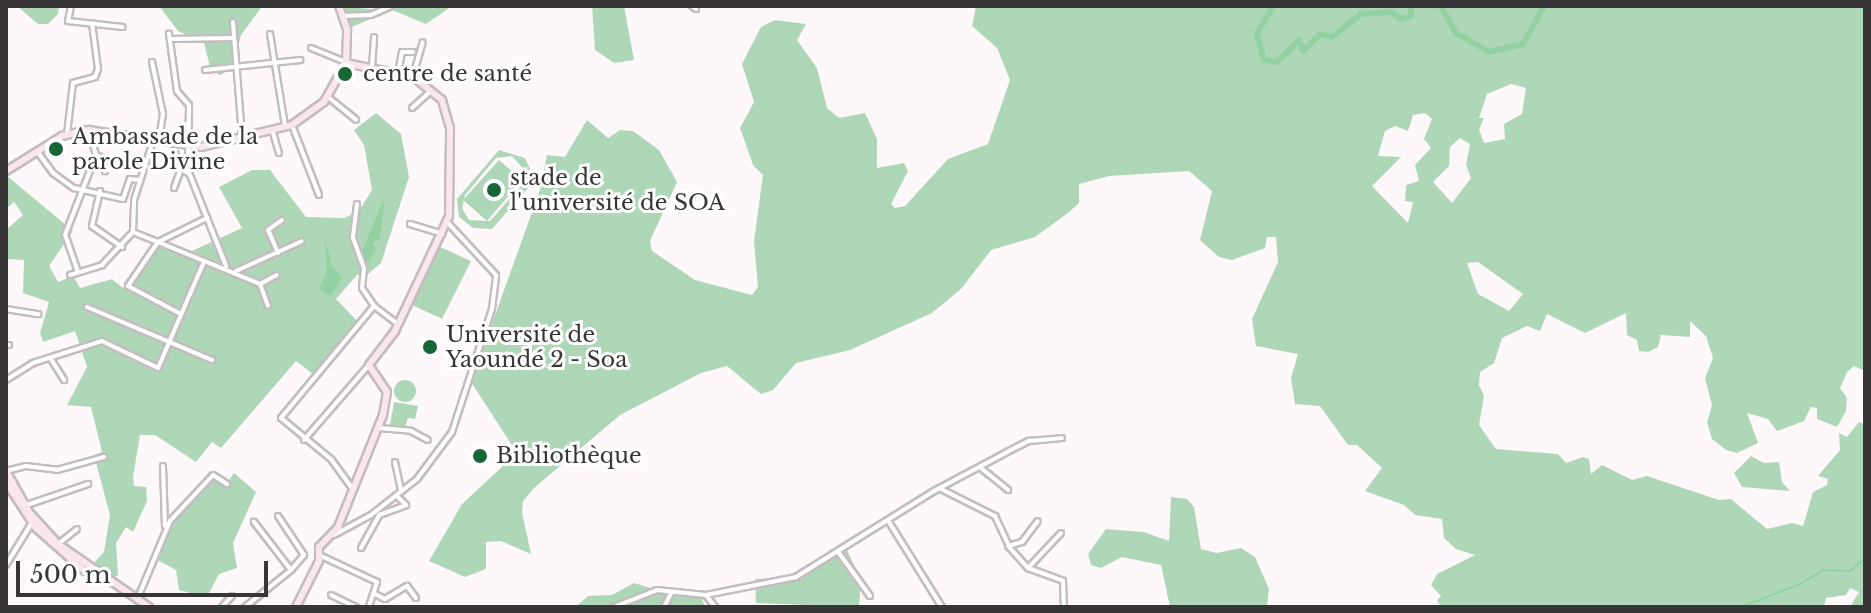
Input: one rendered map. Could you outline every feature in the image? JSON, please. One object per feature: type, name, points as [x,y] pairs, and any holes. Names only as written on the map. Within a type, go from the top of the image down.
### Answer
[{"type":"street","points":[[71,6],[68,21],[123,27]]},
{"type":"street","points":[[6,171],[67,134],[89,130],[156,138],[189,147],[288,125],[318,110],[346,63],[343,16],[339,6]]},
{"type":"street","points":[[343,16],[371,15],[391,6]]},
{"type":"street","points":[[233,22],[242,136]]},
{"type":"street","points":[[67,134],[73,83],[95,77],[98,69],[92,23]]},
{"type":"street","points":[[270,34],[288,125],[319,195]]},
{"type":"street","points":[[226,266],[188,173],[189,105],[177,91],[170,36],[234,38]]},
{"type":"street","points":[[372,71],[374,37]]},
{"type":"street","points":[[413,76],[423,42]]},
{"type":"street","points":[[304,440],[369,365],[398,324],[448,223],[450,128],[444,104],[413,76],[372,71],[311,48]]},
{"type":"street","points":[[398,74],[402,52],[413,52]]},
{"type":"street","points":[[205,70],[300,60]]},
{"type":"street","points":[[70,275],[102,265],[133,232],[134,200],[163,114],[152,62]]},
{"type":"street","points":[[412,108],[432,90]]},
{"type":"street","points":[[328,97],[356,120]]},
{"type":"street","points":[[272,129],[279,153]]},
{"type":"street","points":[[89,130],[105,171]]},
{"type":"street","points":[[37,151],[58,178],[134,200]]},
{"type":"street","points":[[176,154],[175,166],[188,173]]},
{"type":"street","points":[[99,157],[124,167]]},
{"type":"street","points":[[78,272],[65,235],[81,187],[99,157]]},
{"type":"street","points":[[174,188],[181,169]]},
{"type":"street","points":[[123,199],[130,179],[140,180]]},
{"type":"street","points":[[100,191],[92,226],[122,247]]},
{"type":"street","points":[[357,204],[353,238],[364,269],[362,288],[374,306],[398,324]]},
{"type":"street","points":[[181,314],[128,286],[158,242],[207,218]]},
{"type":"street","points":[[278,253],[268,230],[282,220]]},
{"type":"street","points":[[296,607],[319,555],[319,547],[398,493],[431,465],[448,440],[494,299],[494,271],[448,223]]},
{"type":"street","points":[[410,224],[442,234]]},
{"type":"street","points":[[133,232],[203,264],[226,266],[260,284],[268,306]]},
{"type":"street","points":[[236,271],[302,241]]},
{"type":"street","points":[[6,380],[29,365],[102,341],[158,368],[203,264]]},
{"type":"street","points":[[260,284],[277,275]]},
{"type":"street","points":[[353,490],[335,462],[304,440],[281,418],[374,306]]},
{"type":"street","points":[[87,307],[212,360]]},
{"type":"street","points":[[6,309],[39,314]]},
{"type":"street","points":[[51,359],[64,380]]},
{"type":"street","points":[[334,535],[379,428],[387,392],[369,365]]},
{"type":"street","points":[[379,428],[411,431],[428,440]]},
{"type":"street","points":[[614,607],[650,592],[706,595],[796,577],[889,522],[939,488],[1029,441],[1062,438]]},
{"type":"street","points":[[104,457],[57,470],[26,466],[6,471],[33,521],[58,544],[149,607]]},
{"type":"street","points":[[361,548],[379,515],[406,505],[398,493],[395,462]]},
{"type":"street","points":[[163,466],[165,528]]},
{"type":"street","points":[[981,468],[1008,490]]},
{"type":"street","points":[[137,600],[165,528],[213,475],[227,484]]},
{"type":"street","points":[[6,482],[33,521],[86,572],[142,607]]},
{"type":"street","points":[[24,506],[88,484]]},
{"type":"street","points":[[939,488],[995,516],[1008,546],[1028,568],[1063,581],[1064,607]]},
{"type":"street","points":[[245,607],[291,570],[304,555],[278,516]]},
{"type":"street","points":[[6,565],[33,521]]},
{"type":"street","points":[[1008,546],[1022,542],[1038,521]]},
{"type":"street","points":[[254,522],[291,570]]},
{"type":"street","points":[[889,522],[942,607]]},
{"type":"street","points":[[58,544],[77,529]]},
{"type":"street","points":[[1028,568],[1061,533]]},
{"type":"street","points":[[838,552],[870,596]]},
{"type":"street","points":[[319,555],[377,582],[369,607]]},
{"type":"street","points":[[375,594],[385,599],[407,586],[416,598]]},
{"type":"street","points":[[664,607],[671,593]]},
{"type":"street","points":[[331,595],[356,607]]},
{"type":"street","points":[[706,595],[715,607]]},
{"type":"street","points":[[222,607],[232,596]]},
{"type":"street","points":[[339,607],[342,600]]},
{"type":"shaded area","points":[[17,6],[59,6],[58,14],[48,24],[38,24]]},
{"type":"shaded area","points":[[159,6],[261,8],[241,35],[233,68],[220,75],[211,71],[204,43],[178,31]]},
{"type":"shaded area","points":[[339,6],[370,9],[452,6],[426,24],[392,10],[347,29]]},
{"type":"shaded area","points":[[592,6],[624,6],[634,60],[614,63],[595,50]]},
{"type":"shaded area","points":[[976,6],[1865,6],[1865,371],[1854,366],[1847,372],[1840,388],[1847,398],[1846,411],[1837,427],[1817,419],[1817,408],[1811,407],[1804,421],[1777,431],[1768,419],[1747,413],[1758,443],[1737,453],[1726,450],[1712,439],[1707,422],[1712,405],[1705,378],[1713,358],[1706,336],[1690,321],[1690,337],[1661,335],[1658,347],[1648,352],[1639,351],[1637,340],[1627,335],[1626,313],[1585,333],[1547,314],[1540,331],[1527,326],[1502,338],[1494,363],[1480,372],[1479,385],[1484,396],[1479,425],[1496,449],[1558,454],[1566,463],[1583,457],[1589,459],[1591,474],[1602,465],[1632,480],[1647,476],[1719,500],[1731,499],[1767,529],[1792,523],[1803,526],[1813,492],[1827,485],[1828,479],[1818,476],[1840,450],[1839,433],[1847,437],[1859,422],[1865,425],[1865,607],[1850,607],[1859,592],[1850,588],[1846,595],[1826,598],[1824,606],[1817,607],[1441,607],[1437,600],[1441,596],[1431,585],[1437,574],[1475,555],[1456,549],[1444,538],[1442,519],[1415,515],[1404,505],[1365,491],[1382,468],[1357,445],[1348,445],[1320,406],[1295,404],[1291,378],[1298,354],[1256,346],[1252,319],[1278,262],[1276,237],[1267,237],[1265,248],[1232,260],[1219,257],[1200,240],[1212,191],[1189,171],[1109,176],[1079,184],[1079,203],[1068,213],[1035,237],[991,250],[961,289],[932,313],[850,350],[796,363],[773,390],[761,394],[727,366],[701,373],[620,415],[534,488],[523,501],[522,512],[531,554],[501,541],[486,542],[486,569],[465,577],[429,561],[462,504],[517,453],[471,382],[540,190],[547,155],[565,157],[587,120],[608,138],[620,130],[633,131],[659,150],[677,182],[650,241],[652,251],[695,280],[752,295],[758,287],[754,241],[763,175],[753,165],[740,128],[754,102],[742,64],[761,27],[775,20],[806,24],[797,40],[817,68],[827,108],[839,118],[865,113],[877,139],[877,168],[904,163],[908,171],[891,204],[895,208],[905,206],[948,159],[988,144],[1010,80],[997,48],[972,26]],"holes":[[[1511,84],[1526,88],[1522,114],[1504,124],[1505,139],[1484,143],[1479,130],[1484,118],[1479,118],[1487,94]],[[1425,113],[1432,119],[1424,139],[1431,148],[1415,165],[1419,181],[1406,185],[1405,201],[1413,202],[1408,223],[1372,186],[1401,157],[1378,156],[1385,131],[1395,126],[1408,131],[1413,115]],[[1460,138],[1470,144],[1466,165],[1471,178],[1452,203],[1433,182],[1449,166],[1450,147]],[[1478,262],[1523,294],[1509,311],[1478,294],[1467,263]]]},
{"type":"shaded area","points":[[376,113],[401,134],[409,177],[381,263],[368,274],[357,275],[336,299],[359,323],[354,333],[318,378],[296,361],[221,448],[212,442],[196,462],[155,435],[140,435],[133,477],[134,486],[146,487],[147,501],[133,532],[126,527],[116,543],[118,575],[104,583],[86,572],[104,552],[110,515],[94,455],[102,452],[91,407],[67,405],[87,367],[75,331],[43,342],[40,333],[49,302],[23,293],[24,260],[6,259],[6,230],[23,215],[14,202],[6,209],[6,175],[73,231],[49,266],[58,282],[73,276],[80,288],[112,279],[123,288],[159,247],[183,255],[242,228],[219,187],[252,170],[270,170],[306,217],[344,218],[359,211],[372,190],[364,145],[354,130]]},
{"type":"shaded area","points":[[499,150],[525,158],[532,174],[529,187],[492,229],[473,228],[459,217],[457,199]],"holes":[[[512,156],[526,172],[523,184],[490,221],[469,220],[462,208],[465,195],[496,158]]]},
{"type":"shaded area","points":[[499,160],[522,180],[487,221],[463,200]]},
{"type":"shaded area","points":[[385,196],[380,239],[373,242],[376,251],[368,262],[360,256]]},
{"type":"shaded area","points":[[325,238],[332,266],[342,278],[331,296],[319,288],[327,272]]},
{"type":"shaded area","points":[[438,246],[471,261],[442,319],[410,304]]},
{"type":"shaded area","points":[[401,380],[409,380],[416,391],[409,402],[401,402],[394,395],[394,387]]},
{"type":"shaded area","points":[[394,402],[418,406],[415,419],[408,418],[405,428],[390,425]]},
{"type":"shaded area","points":[[1751,456],[1764,463],[1779,462],[1782,482],[1790,491],[1742,487],[1734,473]]},
{"type":"shaded area","points":[[234,473],[256,492],[233,543],[237,568],[219,574],[207,597],[179,590],[176,570],[152,557],[164,530],[213,475],[227,483]]},
{"type":"shaded area","points":[[1171,497],[1187,499],[1194,507],[1201,549],[1216,553],[1241,548],[1255,557],[1269,589],[1267,607],[1170,607],[1161,565],[1122,557],[1101,568],[1091,565],[1088,554],[1106,529],[1144,532],[1169,541]]},
{"type":"shaded area","points":[[846,548],[861,580],[859,607],[756,603],[755,579],[796,578]]},
{"type":"shaded area","points":[[634,583],[681,597],[701,596],[705,607],[576,607],[588,596],[612,595]]},
{"type":"waterway","points":[[1273,6],[1257,34],[1264,60],[1277,62],[1299,40],[1303,51],[1320,34],[1332,37],[1361,14],[1391,12],[1401,19],[1411,16],[1411,6]]},
{"type":"waterway","points":[[1441,6],[1456,33],[1489,52],[1523,44],[1544,6]]},
{"type":"waterway","points":[[1741,607],[1800,584],[1823,570],[1850,571],[1865,558]]},
{"type":"place","name":"centre de santé","points":[[345,74]]},
{"type":"place","name":"Ambassade de la parole Divine","points":[[56,149]]},
{"type":"place","name":"stade de l'université de SOA","points":[[494,190]]},
{"type":"place","name":"Université de Yaoundé 2 - Soa","points":[[430,347]]},
{"type":"place","name":"Bibliothèque","points":[[480,456]]}]
